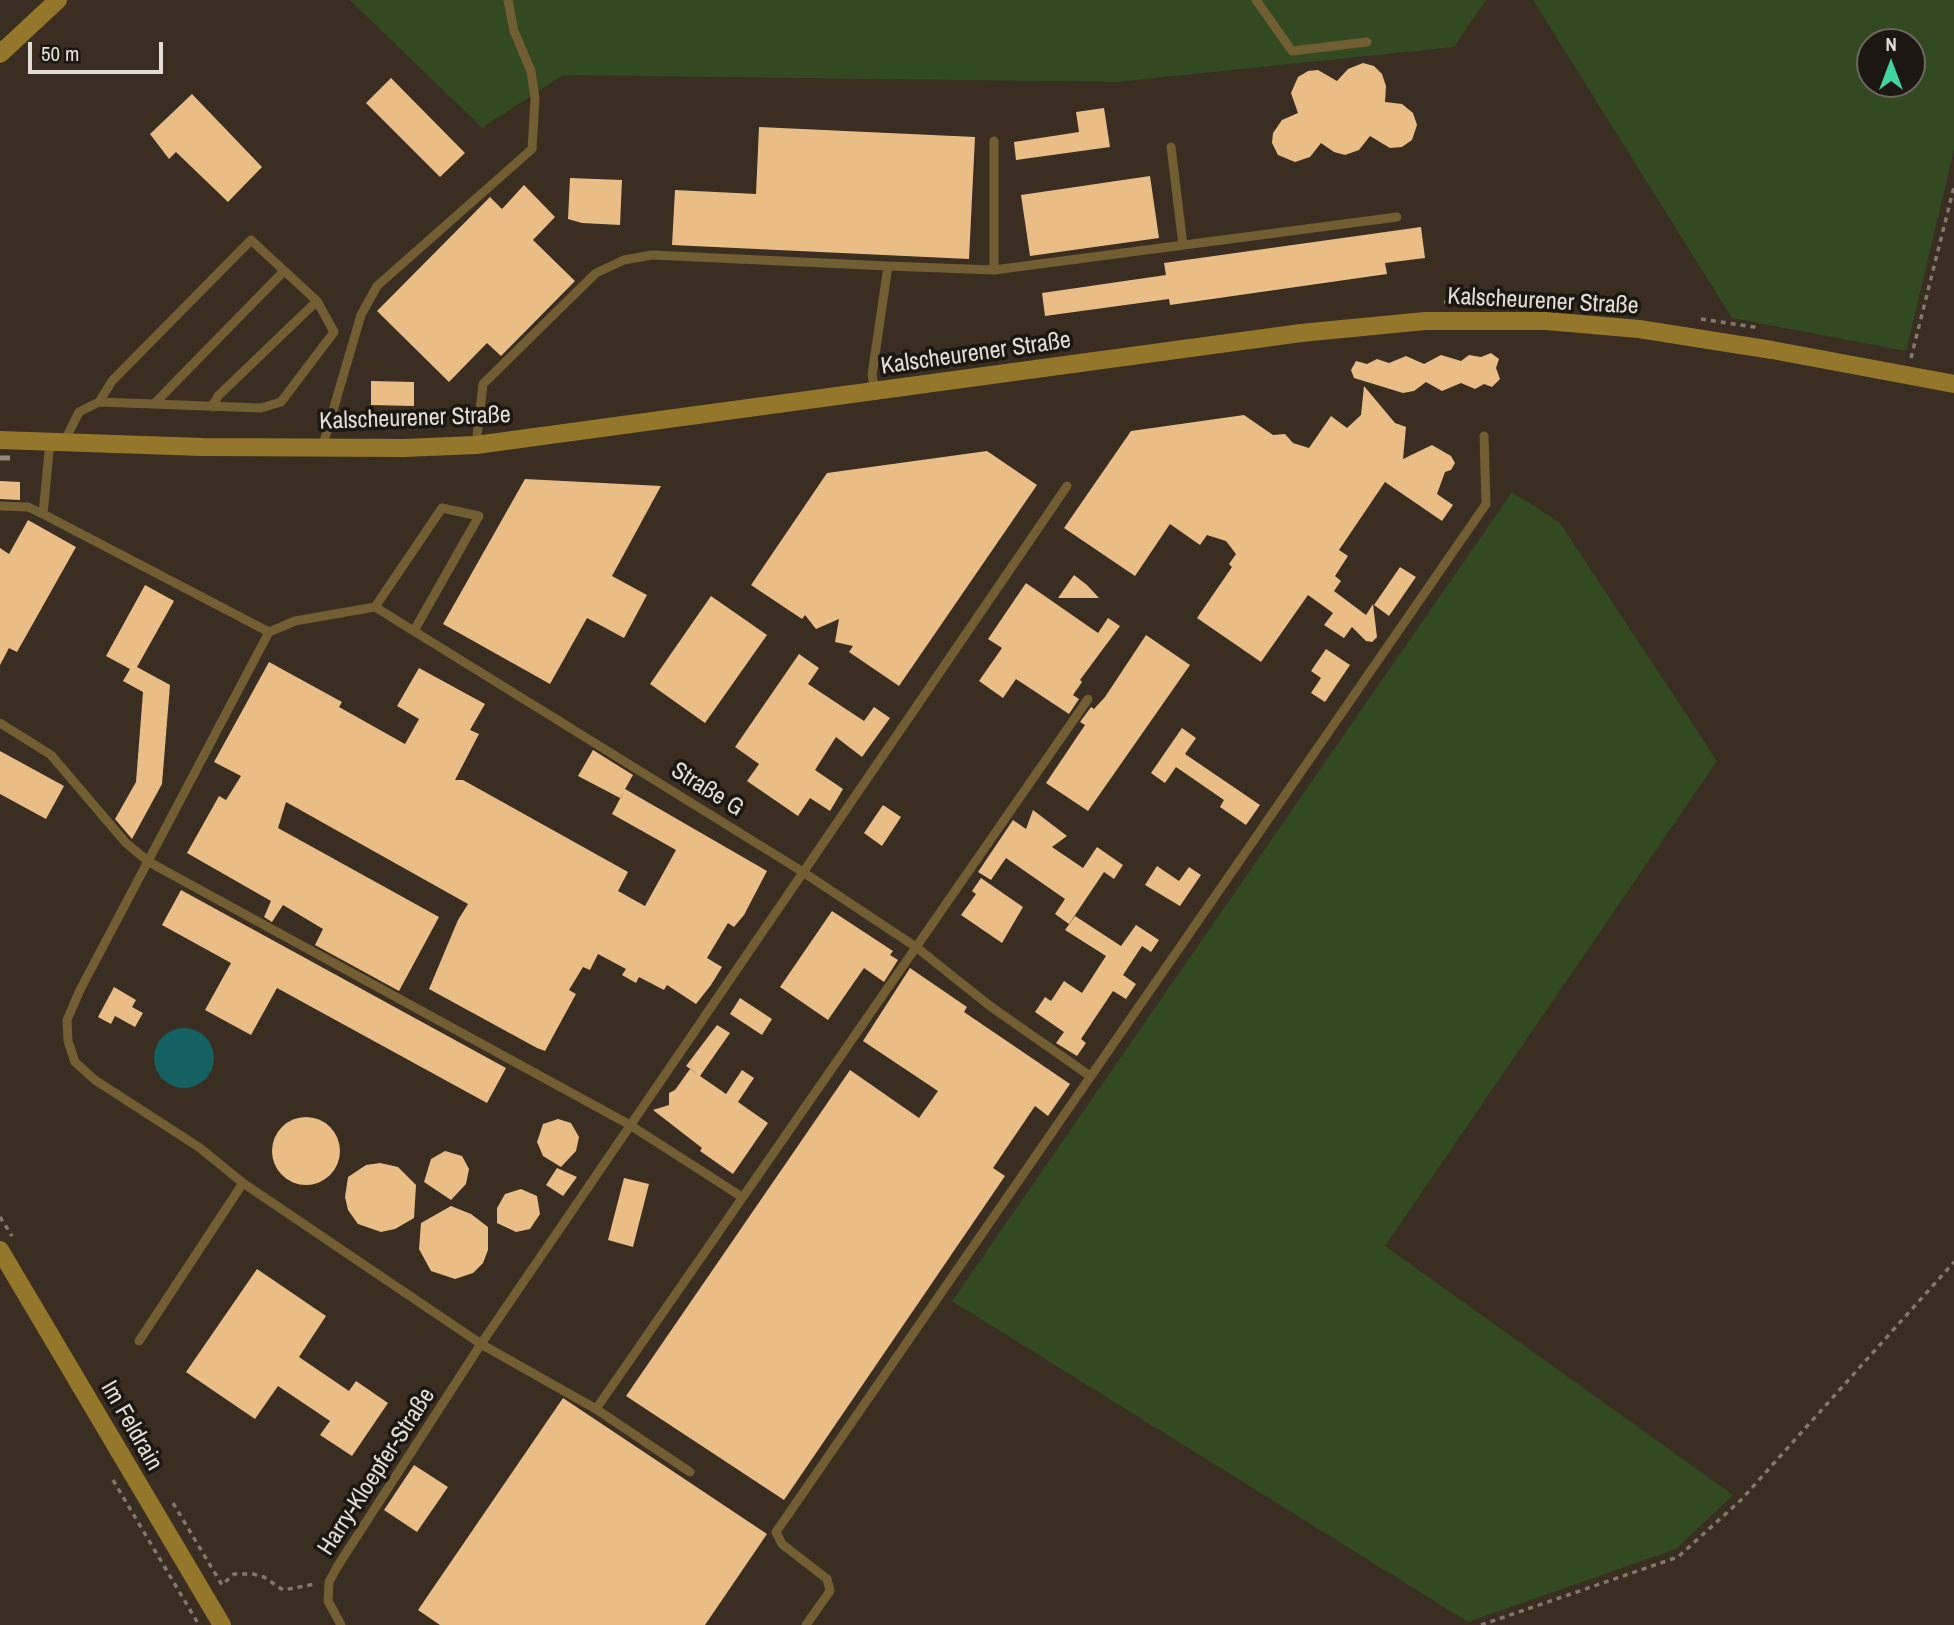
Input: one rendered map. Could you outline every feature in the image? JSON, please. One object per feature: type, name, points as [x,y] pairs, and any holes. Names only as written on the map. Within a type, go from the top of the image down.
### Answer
[{"type":"main road","points":[[0,54],[58,0]]},
{"type":"main road","name":"Kalscheurener Straße","points":[[0,440],[322,448],[476,445],[875,393],[1301,333],[1425,321],[1546,321],[1639,330],[1772,350],[1954,384]]},
{"type":"main road","name":"Im Feldrain","points":[[7,1245],[149,1507],[222,1625]]},
{"type":"lane","points":[[322,448],[361,314],[377,286],[532,149],[534,98],[531,71],[514,31],[508,0]]},
{"type":"lane","points":[[1256,0],[1292,51],[1367,42]]},
{"type":"lane","points":[[994,141],[994,270]]},
{"type":"lane","points":[[1171,147],[1183,245]]},
{"type":"lane","points":[[476,445],[483,384],[596,273],[624,260],[652,255],[994,270],[1397,217]]},
{"type":"lane","points":[[43,514],[57,442],[79,412],[99,402],[261,408],[281,401],[334,332],[317,301],[251,240],[112,381],[99,402]]},
{"type":"lane","points":[[875,393],[872,375],[888,266]]},
{"type":"lane","points":[[154,404],[284,271]]},
{"type":"lane","points":[[212,407],[218,396],[317,301]]},
{"type":"lane","points":[[806,1625],[830,1591],[827,1579],[782,1544],[776,1532],[1486,504],[1484,436]]},
{"type":"lane","name":"Harry-Kloepfer-Straße","points":[[341,1625],[328,1601],[329,1582],[481,1344],[1067,486]]},
{"type":"lane","points":[[0,506],[28,507],[43,514],[269,632]]},
{"type":"lane","points":[[415,629],[479,516],[442,508],[375,607],[295,621],[269,632],[80,990],[67,1020],[68,1041],[75,1062],[95,1080],[200,1148],[243,1183],[481,1344],[596,1409],[690,1472]]},
{"type":"lane","name":"Straße G","points":[[375,607],[415,629],[803,872],[916,947],[990,1006],[1090,1076]]},
{"type":"lane","points":[[596,1409],[1088,699]]},
{"type":"lane","points":[[0,723],[51,755],[126,843],[149,862],[630,1125],[742,1197]]},
{"type":"lane","points":[[139,1341],[243,1183]]},
{"type":"path","points":[[1906,377],[1954,187]]},
{"type":"path","points":[[0,1217],[7,1245]]},
{"type":"path","points":[[1481,1625],[1678,1557],[1741,1500],[1954,1262]]},
{"type":"path","points":[[172,1502],[222,1585],[234,1574],[264,1577],[283,1590],[329,1582]]},
{"type":"green space","points":[[350,0],[1486,0],[1454,47],[1117,82],[563,75],[482,128]]},
{"type":"green space","points":[[1533,0],[1954,0],[1954,150],[1906,351],[1732,318]]},
{"type":"green space","points":[[1512,492],[1560,523],[1717,761],[1385,1246],[1733,1495],[1676,1549],[1468,1622],[952,1301]]},
{"type":"water","points":[[178,1028],[190,1028],[206,1036],[212,1046],[212,1070],[206,1080],[190,1088],[178,1088],[162,1080],[154,1064],[154,1052],[162,1036]]},
{"type":"building","points":[[1363,63],[1374,66],[1382,74],[1386,86],[1385,102],[1402,104],[1413,113],[1417,125],[1412,140],[1402,147],[1390,148],[1370,136],[1359,150],[1345,155],[1334,152],[1321,143],[1310,157],[1295,162],[1278,155],[1272,143],[1273,133],[1282,120],[1298,113],[1291,93],[1298,77],[1308,71],[1318,70],[1337,81],[1348,69]]},
{"type":"building","points":[[391,78],[465,153],[440,177],[366,103]]},
{"type":"building","points":[[192,94],[262,167],[228,202],[176,152],[169,159],[150,134]]},
{"type":"building","points":[[1104,108],[1110,147],[1016,160],[1014,142],[1079,132],[1076,112]]},
{"type":"building","points":[[759,127],[975,137],[969,259],[672,245],[675,190],[756,194]]},
{"type":"building","points":[[1150,176],[1159,238],[1030,256],[1021,195]]},
{"type":"building","points":[[570,178],[622,180],[620,225],[582,223],[568,219]]},
{"type":"building","points":[[524,185],[555,217],[533,240],[575,281],[501,356],[487,343],[449,382],[377,311],[490,197],[502,209]]},
{"type":"building","points":[[1421,227],[1425,258],[1385,263],[1387,274],[1170,305],[1169,299],[1045,316],[1042,293],[1166,275],[1164,263]]},
{"type":"building","points":[[1491,353],[1499,359],[1496,368],[1500,379],[1492,387],[1484,384],[1475,389],[1461,383],[1442,391],[1426,382],[1414,391],[1403,393],[1354,378],[1351,370],[1356,361],[1367,364],[1377,359],[1389,363],[1406,356],[1424,364],[1441,355],[1461,361],[1469,355],[1481,357]]},
{"type":"building","points":[[371,381],[414,382],[414,406],[371,405]]},
{"type":"building","points":[[1364,386],[1395,423],[1406,427],[1403,459],[1432,445],[1451,456],[1455,463],[1451,470],[1445,472],[1437,494],[1453,505],[1442,521],[1385,482],[1339,550],[1348,556],[1335,576],[1341,581],[1334,591],[1366,615],[1373,604],[1377,637],[1372,642],[1366,641],[1352,627],[1344,638],[1324,625],[1333,613],[1308,595],[1261,662],[1197,618],[1232,567],[1229,564],[1236,554],[1226,541],[1207,535],[1200,545],[1170,524],[1135,576],[1064,528],[1131,431],[1244,415],[1273,435],[1285,434],[1293,443],[1309,448],[1331,416],[1347,428],[1361,415]]},
{"type":"building","points":[[987,451],[1037,485],[899,686],[849,652],[853,646],[835,642],[839,619],[816,629],[805,615],[802,619],[751,585],[827,473]]},
{"type":"building","points":[[525,479],[661,486],[612,576],[647,595],[624,638],[587,618],[550,684],[443,624]]},
{"type":"building","points":[[0,481],[20,482],[20,500],[0,499]]},
{"type":"building","points":[[28,520],[76,547],[17,652],[9,648],[0,665],[0,548],[9,554]]},
{"type":"building","points":[[1400,567],[1416,577],[1389,616],[1374,605]]},
{"type":"building","points":[[1074,575],[1087,585],[1099,598],[1058,598]]},
{"type":"building","points":[[1026,583],[1098,633],[1108,618],[1120,626],[1080,680],[1082,682],[1073,695],[1079,699],[1069,714],[1016,679],[1003,698],[979,681],[1002,648],[988,639]]},
{"type":"building","points":[[145,585],[174,601],[137,667],[170,685],[162,784],[132,839],[115,819],[136,782],[143,692],[123,681],[130,669],[106,656]]},
{"type":"building","points":[[711,596],[767,635],[705,723],[650,684]]},
{"type":"building","points":[[1146,635],[1190,665],[1088,811],[1046,783],[1085,725],[1080,722],[1091,707],[1094,709],[1105,697]]},
{"type":"building","points":[[1326,649],[1350,665],[1325,702],[1311,693],[1321,678],[1311,671]]},
{"type":"building","points":[[799,654],[819,668],[808,684],[864,721],[874,707],[890,718],[862,757],[836,737],[815,770],[843,789],[830,811],[810,798],[798,816],[747,781],[759,764],[735,747]]},
{"type":"building","points":[[269,662],[342,702],[339,707],[405,744],[419,719],[397,706],[419,668],[485,704],[470,730],[479,734],[455,780],[463,780],[628,872],[618,891],[645,906],[676,850],[612,814],[625,789],[767,871],[744,915],[734,927],[728,923],[707,958],[722,967],[711,985],[696,1004],[667,985],[664,990],[639,977],[636,983],[622,975],[626,969],[598,954],[590,970],[583,967],[569,990],[576,994],[545,1051],[537,1048],[429,989],[458,920],[468,904],[286,802],[278,828],[439,917],[399,991],[315,945],[323,929],[283,905],[272,922],[264,917],[271,901],[187,853],[219,796],[226,800],[241,776],[214,762]]},
{"type":"building","points":[[1182,728],[1196,738],[1185,754],[1260,805],[1246,825],[1220,807],[1224,800],[1176,767],[1165,783],[1151,773]]},
{"type":"building","points":[[593,750],[633,775],[620,798],[578,776]]},
{"type":"building","points":[[0,751],[64,786],[46,819],[0,794]]},
{"type":"building","points":[[883,805],[901,817],[882,846],[864,833]]},
{"type":"building","points":[[1033,810],[1067,836],[1052,847],[1083,868],[1097,847],[1123,865],[1114,879],[1104,872],[1069,924],[1055,914],[1065,899],[1006,858],[991,880],[978,872],[1013,820],[1026,829]]},
{"type":"building","points":[[1157,866],[1179,881],[1189,867],[1201,875],[1180,906],[1145,885]]},
{"type":"building","points":[[981,878],[1023,907],[1002,943],[961,915],[976,894],[972,891]]},
{"type":"building","points":[[181,890],[506,1068],[487,1103],[277,988],[251,1035],[205,1010],[231,963],[162,925]]},
{"type":"building","points":[[832,911],[893,951],[890,955],[898,960],[884,982],[864,968],[828,1020],[780,987]]},
{"type":"building","points":[[1075,916],[1121,946],[1136,925],[1159,940],[1151,952],[1142,946],[1123,975],[1136,984],[1126,999],[1113,991],[1081,1039],[1086,1043],[1077,1056],[1056,1043],[1064,1032],[1035,1012],[1045,997],[1051,1001],[1064,981],[1082,993],[1106,956],[1065,930]]},
{"type":"building","points":[[910,968],[967,1007],[964,1012],[1070,1084],[1048,1116],[1035,1106],[993,1168],[1005,1176],[784,1500],[626,1396],[850,1070],[919,1118],[938,1091],[863,1041]]},
{"type":"building","points":[[114,987],[136,1000],[132,1007],[143,1013],[135,1027],[115,1016],[111,1024],[98,1017]]},
{"type":"building","points":[[740,998],[772,1019],[762,1035],[730,1014]]},
{"type":"building","points":[[717,1025],[730,1033],[700,1076],[726,1094],[742,1070],[754,1078],[738,1102],[768,1123],[733,1174],[700,1151],[702,1148],[653,1110],[669,1105],[669,1093],[675,1090],[690,1069],[698,1074],[686,1066]]},
{"type":"building","points":[[306,1117],[319,1120],[330,1127],[337,1138],[340,1151],[337,1164],[330,1175],[319,1182],[306,1185],[293,1182],[282,1175],[275,1164],[272,1151],[275,1138],[282,1127],[293,1120]]},
{"type":"building","points":[[558,1119],[571,1123],[579,1137],[576,1151],[561,1167],[543,1156],[537,1142],[543,1124]]},
{"type":"building","points":[[445,1151],[462,1156],[469,1169],[466,1184],[451,1200],[424,1182],[431,1159]]},
{"type":"building","points":[[380,1163],[398,1167],[416,1185],[414,1218],[395,1229],[381,1232],[358,1224],[348,1210],[345,1197],[348,1177],[366,1165]]},
{"type":"building","points":[[557,1168],[577,1177],[563,1196],[546,1185]]},
{"type":"building","points":[[624,1178],[649,1184],[633,1247],[608,1240]]},
{"type":"building","points":[[521,1189],[537,1196],[540,1214],[530,1229],[516,1232],[497,1223],[497,1208],[505,1194]]},
{"type":"building","points":[[451,1206],[471,1214],[488,1227],[488,1250],[483,1263],[473,1273],[455,1279],[431,1271],[419,1249],[421,1223]]},
{"type":"building","points":[[257,1269],[326,1316],[299,1357],[349,1391],[356,1381],[388,1403],[352,1456],[320,1435],[330,1421],[278,1386],[255,1419],[186,1372]]},
{"type":"building","points":[[563,1398],[767,1534],[705,1625],[440,1625],[418,1610]]},
{"type":"building","points":[[414,1465],[448,1487],[417,1532],[384,1510]]},
{"type":"railway","points":[[0,458],[10,458]]}]
